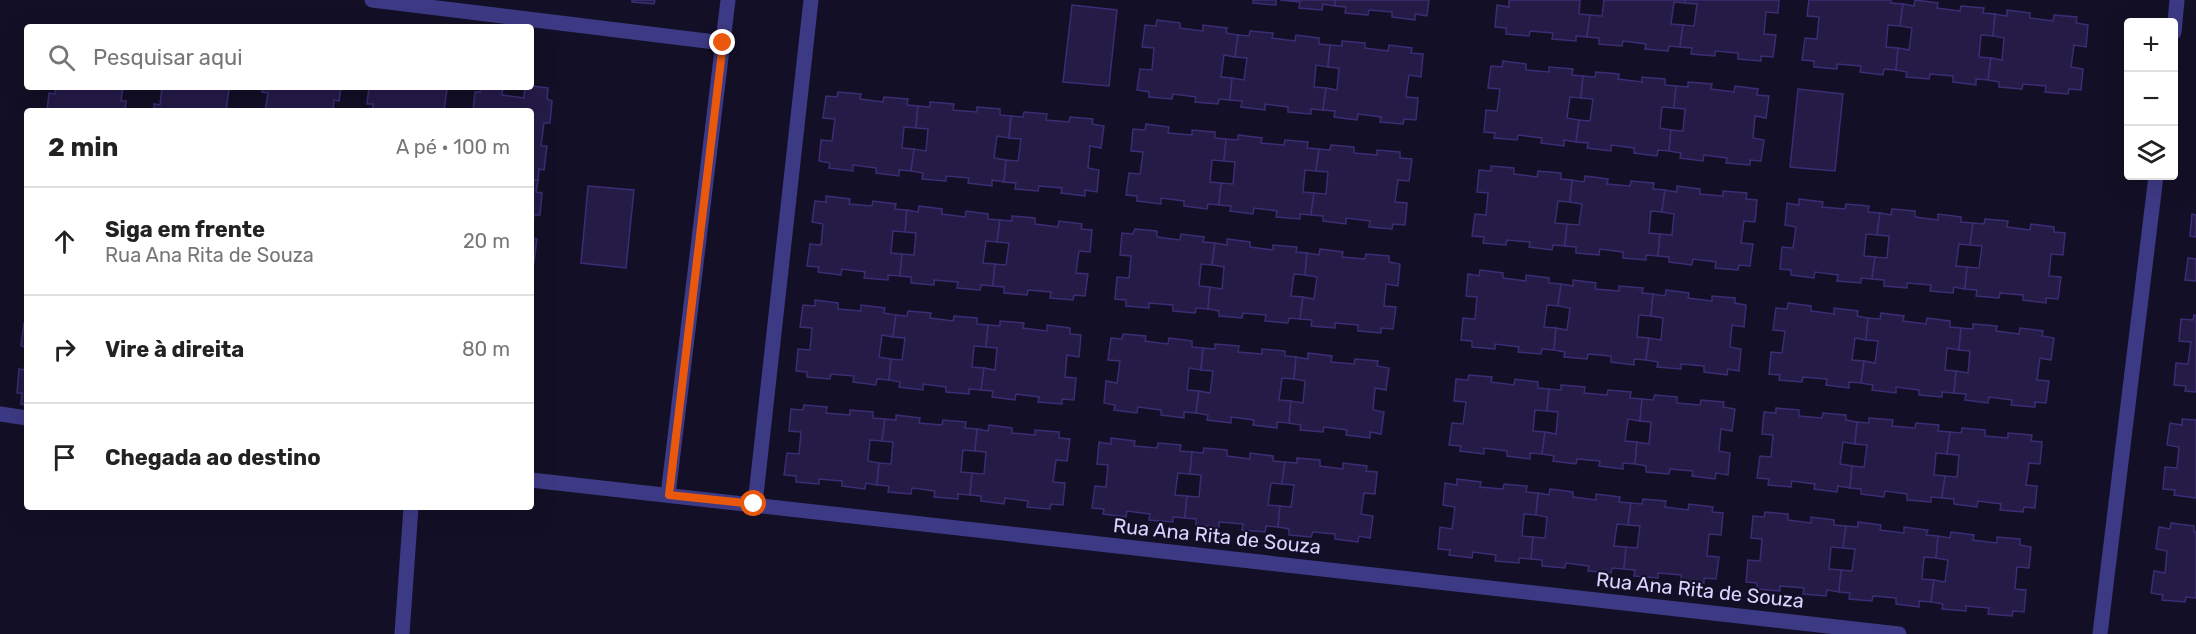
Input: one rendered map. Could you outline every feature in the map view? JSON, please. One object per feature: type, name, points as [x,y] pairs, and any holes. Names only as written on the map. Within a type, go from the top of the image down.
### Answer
[{"type":"street","points":[[372,0],[723,43]]},
{"type":"street","points":[[669,495],[728,0]]},
{"type":"street","points":[[754,504],[811,0]]},
{"type":"street","points":[[2175,18],[2177,0]]},
{"type":"street","points":[[2100,634],[2156,180]]},
{"type":"street","points":[[0,414],[24,418]]},
{"type":"street","name":"Rua Ana Rita de Souza","points":[[534,480],[1899,634]]},
{"type":"street","points":[[402,634],[411,510]]},
{"type":"building","points":[[632,0],[655,0],[654,4],[632,2]]},
{"type":"building","points":[[1253,0],[1276,0],[1276,5],[1253,3]]},
{"type":"building","points":[[1280,0],[1335,0],[1335,6],[1323,4],[1322,10],[1299,8],[1300,2]]},
{"type":"building","points":[[1335,0],[1429,0],[1427,16],[1415,14],[1415,20],[1392,17],[1392,12],[1369,10],[1368,15],[1345,13],[1346,7],[1335,6]]},
{"type":"building","points":[[1509,0],[1580,0],[1579,14],[1590,15],[1587,37],[1576,36],[1576,41],[1552,39],[1553,33],[1530,31],[1529,36],[1506,34],[1506,28],[1495,27],[1497,5],[1509,7]]},
{"type":"building","points":[[1604,0],[1685,0],[1685,3],[1674,2],[1671,24],[1683,25],[1680,47],[1669,46],[1668,51],[1645,49],[1646,44],[1623,41],[1622,46],[1599,44],[1599,38],[1587,37],[1590,15],[1602,16]]},
{"type":"building","points":[[1685,0],[1779,0],[1778,13],[1766,12],[1764,34],[1776,35],[1773,57],[1761,56],[1761,61],[1738,59],[1738,53],[1715,51],[1715,56],[1691,54],[1692,48],[1680,47],[1683,25],[1694,26],[1697,4],[1685,3]]},
{"type":"building","points":[[1809,0],[1891,0],[1891,3],[1903,4],[1900,26],[1888,25],[1886,47],[1898,48],[1896,70],[1884,69],[1883,75],[1860,72],[1861,66],[1837,64],[1837,69],[1814,67],[1814,61],[1802,60],[1805,38],[1817,39],[1819,17],[1807,16]]},
{"type":"building","points":[[1915,0],[1938,3],[1937,8],[1960,11],[1961,6],[1984,8],[1983,13],[1995,14],[1993,36],[1981,35],[1979,57],[1991,58],[1988,80],[1976,79],[1976,85],[1953,82],[1953,76],[1930,74],[1929,79],[1906,77],[1907,72],[1896,70],[1898,48],[1909,50],[1912,28],[1900,26],[1903,4],[1914,6]]},
{"type":"building","points":[[1072,5],[1117,10],[1109,86],[1063,82]]},
{"type":"building","points":[[2007,10],[2030,13],[2030,18],[2053,21],[2054,15],[2077,17],[2076,23],[2088,25],[2086,47],[2074,45],[2071,67],[2083,69],[2081,90],[2069,89],[2068,94],[2045,92],[2046,86],[2023,84],[2022,89],[1999,87],[1999,82],[1988,80],[1991,58],[2002,60],[2004,38],[1993,36],[1995,14],[2007,16]]},
{"type":"building","points":[[1157,20],[1180,23],[1180,28],[1203,31],[1203,25],[1227,28],[1226,33],[1238,35],[1235,57],[1224,55],[1221,77],[1232,78],[1230,100],[1219,99],[1218,104],[1195,102],[1196,97],[1173,94],[1172,99],[1149,97],[1149,92],[1137,90],[1140,69],[1152,70],[1154,48],[1142,47],[1145,25],[1156,26]]},
{"type":"building","points":[[1250,31],[1273,33],[1272,38],[1295,41],[1296,35],[1319,38],[1319,44],[1330,45],[1328,67],[1316,65],[1314,87],[1326,88],[1323,110],[1311,109],[1311,114],[1288,112],[1288,107],[1265,104],[1265,110],[1241,107],[1242,101],[1230,100],[1232,78],[1244,80],[1247,58],[1235,57],[1238,35],[1249,36]]},
{"type":"building","points":[[1342,41],[1365,43],[1365,48],[1388,51],[1389,45],[1412,48],[1411,53],[1423,54],[1421,77],[1409,75],[1406,97],[1418,98],[1416,120],[1404,119],[1403,124],[1380,122],[1381,117],[1358,114],[1357,120],[1334,117],[1335,111],[1323,110],[1326,88],[1337,90],[1339,68],[1328,67],[1330,45],[1342,46]]},
{"type":"building","points":[[1503,61],[1526,64],[1526,70],[1549,72],[1549,67],[1573,69],[1572,75],[1583,76],[1581,98],[1570,97],[1567,118],[1579,120],[1576,142],[1564,140],[1564,146],[1541,143],[1542,138],[1518,135],[1517,140],[1494,138],[1495,133],[1484,132],[1486,110],[1497,111],[1500,89],[1488,88],[1491,66],[1502,67]]},
{"type":"building","points":[[1596,72],[1619,74],[1618,79],[1642,82],[1642,77],[1665,79],[1665,85],[1676,86],[1674,108],[1662,107],[1660,128],[1671,130],[1669,151],[1658,150],[1657,156],[1634,153],[1634,148],[1611,145],[1611,151],[1587,148],[1588,143],[1576,142],[1579,120],[1590,121],[1593,99],[1581,98],[1583,76],[1595,77]]},
{"type":"building","points":[[1688,82],[1712,84],[1711,89],[1734,92],[1735,86],[1758,89],[1757,95],[1769,96],[1766,118],[1755,116],[1753,138],[1764,140],[1761,161],[1750,160],[1750,165],[1726,163],[1727,158],[1704,155],[1703,161],[1680,158],[1681,153],[1669,151],[1671,130],[1683,131],[1685,109],[1674,108],[1676,86],[1688,87]]},
{"type":"building","points":[[534,86],[548,88],[547,99],[552,101],[550,123],[544,123],[541,146],[547,146],[544,170],[539,169],[538,180],[534,180],[534,108],[473,108],[475,92],[480,90],[503,90],[502,95],[524,98],[525,90],[534,90]]},
{"type":"building","points":[[1798,89],[1843,94],[1835,171],[1790,167]]},
{"type":"building","points":[[56,90],[123,90],[121,101],[126,101],[125,108],[47,108],[49,93],[55,94]]},
{"type":"building","points":[[162,90],[229,90],[226,108],[154,108],[154,104],[160,105]]},
{"type":"building","points":[[262,90],[341,90],[339,101],[334,100],[333,108],[266,108],[268,93],[262,92]]},
{"type":"building","points":[[369,90],[447,90],[444,108],[372,108],[373,104],[367,104]]},
{"type":"building","points":[[838,92],[861,94],[860,99],[883,102],[884,97],[908,99],[907,105],[918,106],[916,128],[904,127],[902,148],[914,149],[911,171],[899,170],[899,176],[876,173],[876,168],[853,165],[853,171],[829,168],[830,163],[819,161],[821,140],[832,141],[835,119],[823,118],[826,96],[837,97]]},
{"type":"building","points":[[930,102],[954,104],[953,110],[977,112],[977,107],[1000,109],[1000,115],[1011,116],[1009,138],[997,136],[994,158],[1006,160],[1004,182],[992,180],[992,186],[968,183],[969,178],[946,176],[946,181],[922,179],[923,173],[911,171],[914,149],[926,151],[928,129],[916,128],[918,106],[930,107]]},
{"type":"building","points":[[1024,112],[1047,114],[1046,120],[1069,122],[1070,117],[1093,119],[1092,124],[1104,126],[1101,148],[1090,146],[1088,168],[1099,170],[1097,192],[1085,190],[1085,196],[1061,193],[1062,188],[1039,186],[1038,191],[1015,189],[1016,183],[1004,182],[1006,160],[1018,161],[1021,139],[1009,138],[1011,116],[1023,117]]},
{"type":"building","points":[[1146,124],[1169,127],[1168,133],[1192,135],[1192,130],[1215,132],[1215,138],[1226,139],[1224,161],[1212,160],[1210,182],[1221,183],[1219,205],[1208,204],[1207,209],[1184,206],[1184,201],[1161,198],[1161,204],[1137,201],[1137,196],[1126,195],[1129,173],[1140,174],[1143,152],[1131,151],[1133,129],[1145,130]]},
{"type":"building","points":[[1238,135],[1262,138],[1261,143],[1284,145],[1285,140],[1308,142],[1307,148],[1319,149],[1316,171],[1305,170],[1303,192],[1314,193],[1311,215],[1300,214],[1300,219],[1276,217],[1277,211],[1254,208],[1253,214],[1230,211],[1231,206],[1219,205],[1221,183],[1233,184],[1235,162],[1224,161],[1226,139],[1238,140]]},
{"type":"building","points":[[1331,145],[1354,147],[1354,153],[1377,155],[1377,150],[1400,152],[1400,158],[1412,159],[1409,181],[1398,180],[1395,202],[1407,203],[1405,225],[1393,224],[1392,229],[1369,227],[1370,221],[1346,218],[1346,224],[1323,221],[1323,216],[1311,215],[1314,193],[1326,194],[1328,172],[1316,171],[1319,149],[1330,150]]},
{"type":"building","points":[[1491,166],[1514,168],[1514,174],[1537,177],[1538,171],[1561,173],[1561,179],[1572,180],[1570,202],[1558,201],[1555,223],[1567,224],[1565,246],[1553,245],[1552,250],[1529,247],[1530,242],[1507,240],[1506,245],[1483,243],[1484,237],[1472,236],[1475,214],[1486,215],[1488,193],[1477,192],[1479,170],[1491,171]]},
{"type":"building","points":[[1585,176],[1608,179],[1607,184],[1630,186],[1631,181],[1654,183],[1653,189],[1665,190],[1662,212],[1651,211],[1649,233],[1660,234],[1658,256],[1646,255],[1646,260],[1623,258],[1623,252],[1600,249],[1599,255],[1576,253],[1576,247],[1565,246],[1567,224],[1579,225],[1582,204],[1570,202],[1572,180],[1584,182]]},
{"type":"building","points":[[534,180],[538,180],[536,192],[542,193],[540,215],[534,215]]},
{"type":"building","points":[[588,186],[634,190],[626,268],[581,263]]},
{"type":"building","points":[[1677,186],[1700,189],[1700,194],[1723,196],[1723,191],[1747,193],[1746,199],[1757,200],[1755,222],[1744,221],[1741,243],[1753,244],[1750,266],[1739,265],[1738,270],[1715,268],[1716,262],[1693,259],[1692,265],[1669,262],[1669,257],[1658,256],[1660,234],[1672,235],[1674,214],[1662,212],[1665,190],[1677,192]]},
{"type":"building","points":[[826,196],[850,199],[849,204],[872,206],[873,201],[896,204],[895,209],[907,210],[905,232],[893,231],[891,253],[902,254],[900,276],[888,275],[888,280],[864,278],[865,272],[842,269],[841,275],[818,272],[819,267],[807,266],[810,244],[821,245],[823,224],[812,222],[815,201],[826,202]]},
{"type":"building","points":[[1799,199],[1823,202],[1822,207],[1845,209],[1846,204],[1869,206],[1868,212],[1880,213],[1877,235],[1866,234],[1864,256],[1875,257],[1872,279],[1861,278],[1861,283],[1837,281],[1838,275],[1815,272],[1814,278],[1791,275],[1791,270],[1780,269],[1782,247],[1793,248],[1796,227],[1785,225],[1787,203],[1799,205]]},
{"type":"building","points":[[919,206],[942,209],[942,214],[965,217],[966,211],[988,214],[988,219],[1000,220],[997,242],[986,241],[983,263],[995,264],[993,286],[981,285],[980,290],[957,288],[958,282],[934,280],[934,285],[911,283],[911,277],[900,276],[902,254],[914,255],[916,233],[905,232],[907,210],[918,212]]},
{"type":"building","points":[[1892,209],[1915,211],[1915,217],[1938,220],[1938,214],[1961,217],[1961,222],[1973,223],[1970,245],[1959,244],[1956,266],[1967,267],[1965,289],[1954,287],[1953,293],[1930,291],[1931,285],[1907,283],[1907,288],[1884,286],[1884,280],[1872,279],[1875,257],[1887,258],[1889,236],[1877,235],[1880,213],[1891,215]]},
{"type":"building","points":[[2192,214],[2196,215],[2196,237],[2190,236]]},
{"type":"building","points":[[1012,216],[1035,218],[1035,224],[1058,227],[1059,221],[1082,224],[1081,229],[1092,230],[1090,252],[1079,251],[1076,273],[1088,274],[1085,296],[1074,295],[1073,300],[1050,298],[1051,292],[1028,290],[1027,295],[1004,293],[1004,287],[993,286],[995,264],[1006,265],[1009,243],[997,242],[1000,220],[1012,221]]},
{"type":"building","points":[[1985,219],[2008,221],[2007,227],[2030,230],[2031,224],[2054,227],[2054,232],[2065,233],[2063,255],[2051,254],[2049,276],[2061,277],[2058,299],[2046,298],[2046,303],[2023,300],[2023,295],[2000,293],[1999,298],[1976,296],[1977,290],[1965,289],[1967,267],[1979,268],[1982,246],[1970,245],[1973,223],[1984,224]]},
{"type":"building","points":[[1135,229],[1157,231],[1157,237],[1180,240],[1181,234],[1204,237],[1203,242],[1215,243],[1212,265],[1201,264],[1199,286],[1210,287],[1208,309],[1196,308],[1195,313],[1173,311],[1173,305],[1149,303],[1149,308],[1126,306],[1126,300],[1115,299],[1117,277],[1129,278],[1131,256],[1120,255],[1122,233],[1133,234]]},
{"type":"building","points":[[534,238],[537,239],[534,262]]},
{"type":"building","points":[[1227,239],[1250,242],[1250,247],[1273,250],[1273,245],[1297,247],[1296,252],[1307,253],[1305,275],[1294,274],[1291,296],[1303,297],[1300,319],[1289,318],[1288,323],[1265,321],[1266,315],[1243,313],[1242,318],[1219,316],[1219,311],[1208,309],[1210,287],[1222,289],[1224,267],[1212,265],[1215,243],[1227,245]]},
{"type":"building","points":[[1320,249],[1343,252],[1342,257],[1365,259],[1366,254],[1389,256],[1389,262],[1400,264],[1398,286],[1386,284],[1384,306],[1396,307],[1393,329],[1381,328],[1381,333],[1358,331],[1358,325],[1335,323],[1335,328],[1311,326],[1312,320],[1300,319],[1303,297],[1314,299],[1317,277],[1305,275],[1307,253],[1319,255]]},
{"type":"building","points":[[2188,258],[2196,259],[2196,281],[2185,280]]},
{"type":"building","points":[[1480,270],[1503,273],[1503,278],[1526,281],[1526,275],[1549,278],[1549,283],[1561,284],[1558,306],[1547,305],[1544,327],[1556,328],[1554,350],[1542,349],[1541,354],[1518,352],[1519,347],[1495,344],[1495,349],[1472,347],[1472,341],[1461,340],[1463,318],[1475,319],[1477,297],[1466,296],[1468,274],[1479,276]]},
{"type":"building","points":[[1573,280],[1596,283],[1595,289],[1619,291],[1619,286],[1643,288],[1642,293],[1653,294],[1651,316],[1639,315],[1637,337],[1649,338],[1646,360],[1634,359],[1634,365],[1611,362],[1611,356],[1588,354],[1587,359],[1564,357],[1565,352],[1554,350],[1556,328],[1567,330],[1570,308],[1558,306],[1561,284],[1573,286]]},
{"type":"building","points":[[1666,290],[1689,293],[1688,298],[1712,301],[1712,296],[1735,298],[1735,303],[1746,305],[1744,327],[1732,325],[1730,347],[1741,349],[1739,371],[1728,369],[1727,375],[1704,372],[1704,366],[1681,364],[1681,369],[1657,367],[1658,362],[1646,360],[1649,338],[1661,340],[1663,318],[1651,316],[1653,294],[1665,296]]},
{"type":"building","points":[[815,300],[838,303],[838,309],[861,311],[861,305],[885,308],[884,313],[896,315],[893,337],[882,335],[879,357],[891,359],[889,380],[877,379],[876,385],[853,382],[854,376],[831,374],[830,379],[807,377],[807,372],[796,371],[798,349],[810,350],[812,328],[800,327],[803,305],[815,306]]},
{"type":"building","points":[[1788,303],[1811,306],[1811,311],[1834,314],[1834,308],[1858,311],[1857,316],[1868,318],[1866,340],[1855,338],[1852,360],[1864,361],[1861,383],[1849,382],[1849,388],[1826,385],[1827,379],[1803,377],[1802,382],[1779,380],[1780,375],[1769,374],[1771,352],[1782,353],[1785,331],[1773,330],[1776,308],[1787,309]]},
{"type":"building","points":[[908,311],[931,313],[930,318],[953,321],[954,316],[977,318],[977,324],[988,325],[986,347],[974,346],[972,367],[984,368],[981,390],[969,389],[969,394],[946,392],[946,387],[923,384],[923,390],[899,387],[900,382],[889,380],[891,359],[902,360],[905,338],[893,337],[896,315],[907,316]]},
{"type":"building","points":[[1881,313],[1904,316],[1903,321],[1926,324],[1927,318],[1950,321],[1950,327],[1961,328],[1959,350],[1947,348],[1945,370],[1956,371],[1954,393],[1942,392],[1942,397],[1919,395],[1919,390],[1896,387],[1896,393],[1872,390],[1873,385],[1861,383],[1864,361],[1875,363],[1878,341],[1866,340],[1868,318],[1880,319]]},
{"type":"building","points":[[2196,315],[2196,392],[2185,391],[2186,386],[2174,385],[2176,363],[2188,364],[2191,342],[2179,341],[2181,319],[2193,320]]},
{"type":"building","points":[[1000,321],[1024,323],[1023,328],[1047,331],[1047,325],[1070,328],[1070,334],[1081,335],[1079,357],[1067,355],[1065,377],[1076,378],[1074,400],[1062,399],[1062,404],[1038,402],[1039,397],[1016,394],[1015,400],[992,397],[993,391],[981,390],[984,368],[995,370],[997,348],[986,347],[988,325],[1000,326]]},
{"type":"building","points":[[24,323],[24,346],[21,346]]},
{"type":"building","points":[[1973,324],[1997,326],[1996,331],[2019,334],[2020,328],[2043,331],[2042,336],[2054,338],[2051,360],[2040,358],[2037,380],[2049,381],[2046,403],[2035,402],[2035,407],[2011,405],[2012,400],[1989,397],[1988,403],[1965,400],[1966,394],[1954,393],[1956,371],[1968,373],[1970,351],[1959,350],[1961,328],[1973,329]]},
{"type":"building","points":[[1123,334],[1146,336],[1145,341],[1168,344],[1169,338],[1192,341],[1192,347],[1203,348],[1201,370],[1189,368],[1187,390],[1199,391],[1196,413],[1184,412],[1184,418],[1161,415],[1161,410],[1138,407],[1137,413],[1114,410],[1115,405],[1104,403],[1106,381],[1117,383],[1120,361],[1108,360],[1111,338],[1122,339]]},
{"type":"building","points":[[1215,344],[1239,346],[1238,352],[1262,354],[1262,349],[1285,351],[1285,356],[1296,357],[1294,379],[1282,378],[1279,400],[1291,401],[1289,423],[1277,422],[1277,428],[1253,425],[1254,420],[1231,417],[1231,423],[1207,420],[1208,415],[1196,413],[1199,391],[1210,393],[1213,371],[1201,370],[1203,348],[1215,349]]},
{"type":"building","points":[[1308,353],[1332,356],[1331,362],[1354,364],[1355,359],[1378,361],[1377,366],[1389,368],[1386,390],[1375,388],[1373,410],[1384,412],[1381,434],[1370,432],[1370,438],[1346,435],[1347,430],[1324,427],[1323,432],[1300,430],[1301,425],[1289,423],[1291,401],[1303,403],[1305,381],[1294,379],[1296,357],[1308,359]]},
{"type":"building","points":[[19,369],[24,370],[24,404],[21,404],[22,393],[17,393]]},
{"type":"building","points":[[1469,375],[1492,377],[1491,382],[1514,385],[1515,379],[1538,382],[1538,388],[1549,389],[1547,411],[1535,410],[1533,431],[1545,432],[1542,454],[1530,453],[1530,459],[1507,456],[1507,451],[1484,448],[1484,454],[1460,451],[1461,446],[1449,445],[1452,423],[1463,424],[1466,402],[1454,401],[1456,379],[1468,380]]},
{"type":"building","points":[[1561,385],[1585,387],[1584,393],[1607,395],[1608,390],[1631,392],[1630,398],[1642,399],[1640,421],[1628,419],[1625,441],[1637,442],[1635,464],[1623,463],[1623,469],[1599,466],[1600,461],[1577,459],[1576,464],[1553,461],[1554,456],[1542,454],[1545,432],[1556,434],[1558,412],[1547,411],[1549,389],[1561,390]]},
{"type":"building","points":[[1655,395],[1677,397],[1677,403],[1700,405],[1701,400],[1724,402],[1723,407],[1735,409],[1732,431],[1721,429],[1719,451],[1730,453],[1728,475],[1716,473],[1715,479],[1692,476],[1693,471],[1670,469],[1669,474],[1646,472],[1646,466],[1635,464],[1637,442],[1649,444],[1651,422],[1640,421],[1642,399],[1653,400]]},
{"type":"building","points":[[804,405],[827,407],[826,413],[850,415],[850,410],[873,412],[873,418],[885,419],[882,441],[870,440],[868,461],[879,463],[877,485],[866,483],[865,489],[842,486],[842,481],[819,479],[819,484],[796,482],[796,476],[784,475],[787,453],[799,454],[801,432],[789,431],[791,409],[803,410]]},
{"type":"building","points":[[1776,408],[1799,410],[1799,416],[1822,418],[1823,413],[1846,415],[1846,420],[1857,422],[1855,444],[1843,442],[1840,464],[1852,466],[1850,488],[1838,486],[1837,492],[1814,489],[1815,484],[1792,481],[1791,487],[1768,485],[1769,479],[1757,478],[1760,456],[1771,457],[1773,435],[1762,434],[1764,412],[1776,413]]},
{"type":"building","points":[[896,415],[920,418],[919,423],[942,425],[943,420],[966,422],[965,428],[977,429],[975,451],[963,450],[961,472],[972,473],[970,495],[958,494],[958,499],[934,497],[935,491],[912,488],[911,494],[888,492],[889,486],[877,485],[879,463],[891,464],[893,442],[882,441],[885,419],[896,420]]},
{"type":"building","points":[[1869,418],[1893,420],[1892,426],[1915,428],[1916,423],[1939,425],[1938,431],[1950,432],[1947,454],[1936,453],[1934,475],[1945,476],[1942,498],[1931,497],[1931,502],[1907,500],[1907,494],[1885,491],[1884,497],[1861,494],[1861,489],[1850,488],[1852,466],[1864,467],[1867,445],[1855,444],[1857,422],[1869,423]]},
{"type":"building","points":[[2182,419],[2196,420],[2196,498],[2174,495],[2175,490],[2163,489],[2165,467],[2177,468],[2179,447],[2167,445],[2170,423],[2182,425]]},
{"type":"building","points":[[989,425],[1012,428],[1012,433],[1035,435],[1035,430],[1059,432],[1059,438],[1070,439],[1067,461],[1056,460],[1053,482],[1065,483],[1063,505],[1051,504],[1050,509],[1027,507],[1028,501],[1005,498],[1004,504],[981,501],[981,496],[970,495],[972,473],[984,474],[986,452],[975,451],[977,429],[988,431]]},
{"type":"building","points":[[1962,428],[1985,430],[1985,436],[2008,438],[2008,433],[2032,435],[2031,441],[2042,442],[2040,464],[2029,463],[2026,485],[2037,486],[2035,508],[2024,507],[2023,512],[2000,510],[2001,504],[1978,501],[1977,507],[1954,504],[1954,499],[1942,498],[1945,476],[1957,477],[1959,455],[1947,454],[1950,432],[1961,433]]},
{"type":"building","points":[[1111,438],[1135,441],[1134,446],[1157,448],[1158,443],[1181,445],[1180,451],[1192,452],[1190,474],[1178,473],[1175,495],[1187,496],[1185,518],[1173,517],[1173,522],[1149,520],[1150,514],[1127,511],[1126,517],[1103,514],[1104,509],[1092,508],[1095,486],[1106,487],[1108,465],[1097,464],[1099,442],[1111,444]]},
{"type":"building","points":[[1204,448],[1227,450],[1227,456],[1250,459],[1250,453],[1273,456],[1273,461],[1285,462],[1282,484],[1271,483],[1268,505],[1280,506],[1278,527],[1266,526],[1265,532],[1242,530],[1243,524],[1219,522],[1219,527],[1196,525],[1196,519],[1185,518],[1187,496],[1199,497],[1201,475],[1190,474],[1192,452],[1203,453]]},
{"type":"building","points":[[1297,458],[1320,460],[1320,466],[1343,469],[1343,463],[1367,466],[1366,471],[1377,472],[1375,494],[1364,493],[1361,514],[1373,516],[1370,538],[1359,536],[1358,542],[1335,539],[1335,534],[1313,532],[1311,537],[1289,535],[1289,529],[1278,527],[1280,506],[1291,507],[1294,485],[1282,484],[1285,462],[1297,463]]},
{"type":"building","points":[[1457,479],[1481,482],[1480,487],[1503,489],[1504,484],[1527,486],[1526,492],[1538,493],[1536,515],[1524,514],[1522,536],[1533,537],[1531,559],[1519,558],[1519,563],[1495,561],[1496,555],[1473,552],[1472,558],[1449,555],[1450,550],[1438,549],[1440,527],[1452,529],[1455,507],[1443,505],[1445,483],[1457,485]]},
{"type":"building","points":[[1550,489],[1573,492],[1573,497],[1596,500],[1596,494],[1620,497],[1619,502],[1631,503],[1628,525],[1617,524],[1614,546],[1626,547],[1624,569],[1612,568],[1611,573],[1588,571],[1589,566],[1566,563],[1565,568],[1542,566],[1542,560],[1531,559],[1533,537],[1545,538],[1547,517],[1536,515],[1538,493],[1549,495]]},
{"type":"building","points":[[1643,499],[1666,501],[1665,507],[1688,510],[1689,504],[1713,507],[1712,512],[1723,513],[1721,535],[1709,534],[1707,556],[1719,557],[1716,579],[1704,578],[1704,583],[1681,581],[1681,575],[1658,573],[1658,578],[1634,576],[1635,570],[1624,569],[1626,547],[1637,548],[1640,526],[1628,525],[1631,503],[1642,504]]},
{"type":"building","points":[[1765,512],[1788,514],[1788,520],[1811,523],[1811,517],[1834,520],[1834,525],[1846,526],[1843,548],[1831,547],[1829,569],[1841,570],[1839,592],[1827,590],[1826,596],[1803,594],[1804,588],[1780,586],[1780,591],[1757,589],[1757,583],[1746,582],[1748,560],[1760,561],[1762,539],[1751,538],[1753,516],[1764,517]]},
{"type":"building","points":[[1858,522],[1881,525],[1880,530],[1904,533],[1904,527],[1928,530],[1926,535],[1938,536],[1936,558],[1924,557],[1922,579],[1934,580],[1931,602],[1919,601],[1919,607],[1896,604],[1896,598],[1873,596],[1872,601],[1849,599],[1850,593],[1839,592],[1841,570],[1852,571],[1855,549],[1843,548],[1846,526],[1858,527]]},
{"type":"building","points":[[2171,523],[2194,526],[2194,532],[2196,532],[2196,598],[2186,597],[2185,602],[2162,600],[2163,595],[2151,593],[2154,571],[2165,573],[2167,551],[2156,549],[2159,527],[2170,529]]},
{"type":"building","points":[[1951,532],[1974,535],[1973,540],[1997,543],[1997,537],[2020,539],[2020,545],[2031,547],[2029,568],[2017,567],[2015,589],[2026,590],[2024,612],[2013,611],[2012,616],[1988,614],[1989,608],[1966,606],[1966,611],[1942,609],[1943,604],[1931,602],[1934,580],[1945,582],[1948,560],[1936,558],[1938,536],[1950,538]]},
{"type":"route","points":[[723,43],[669,495],[754,504]]}]
